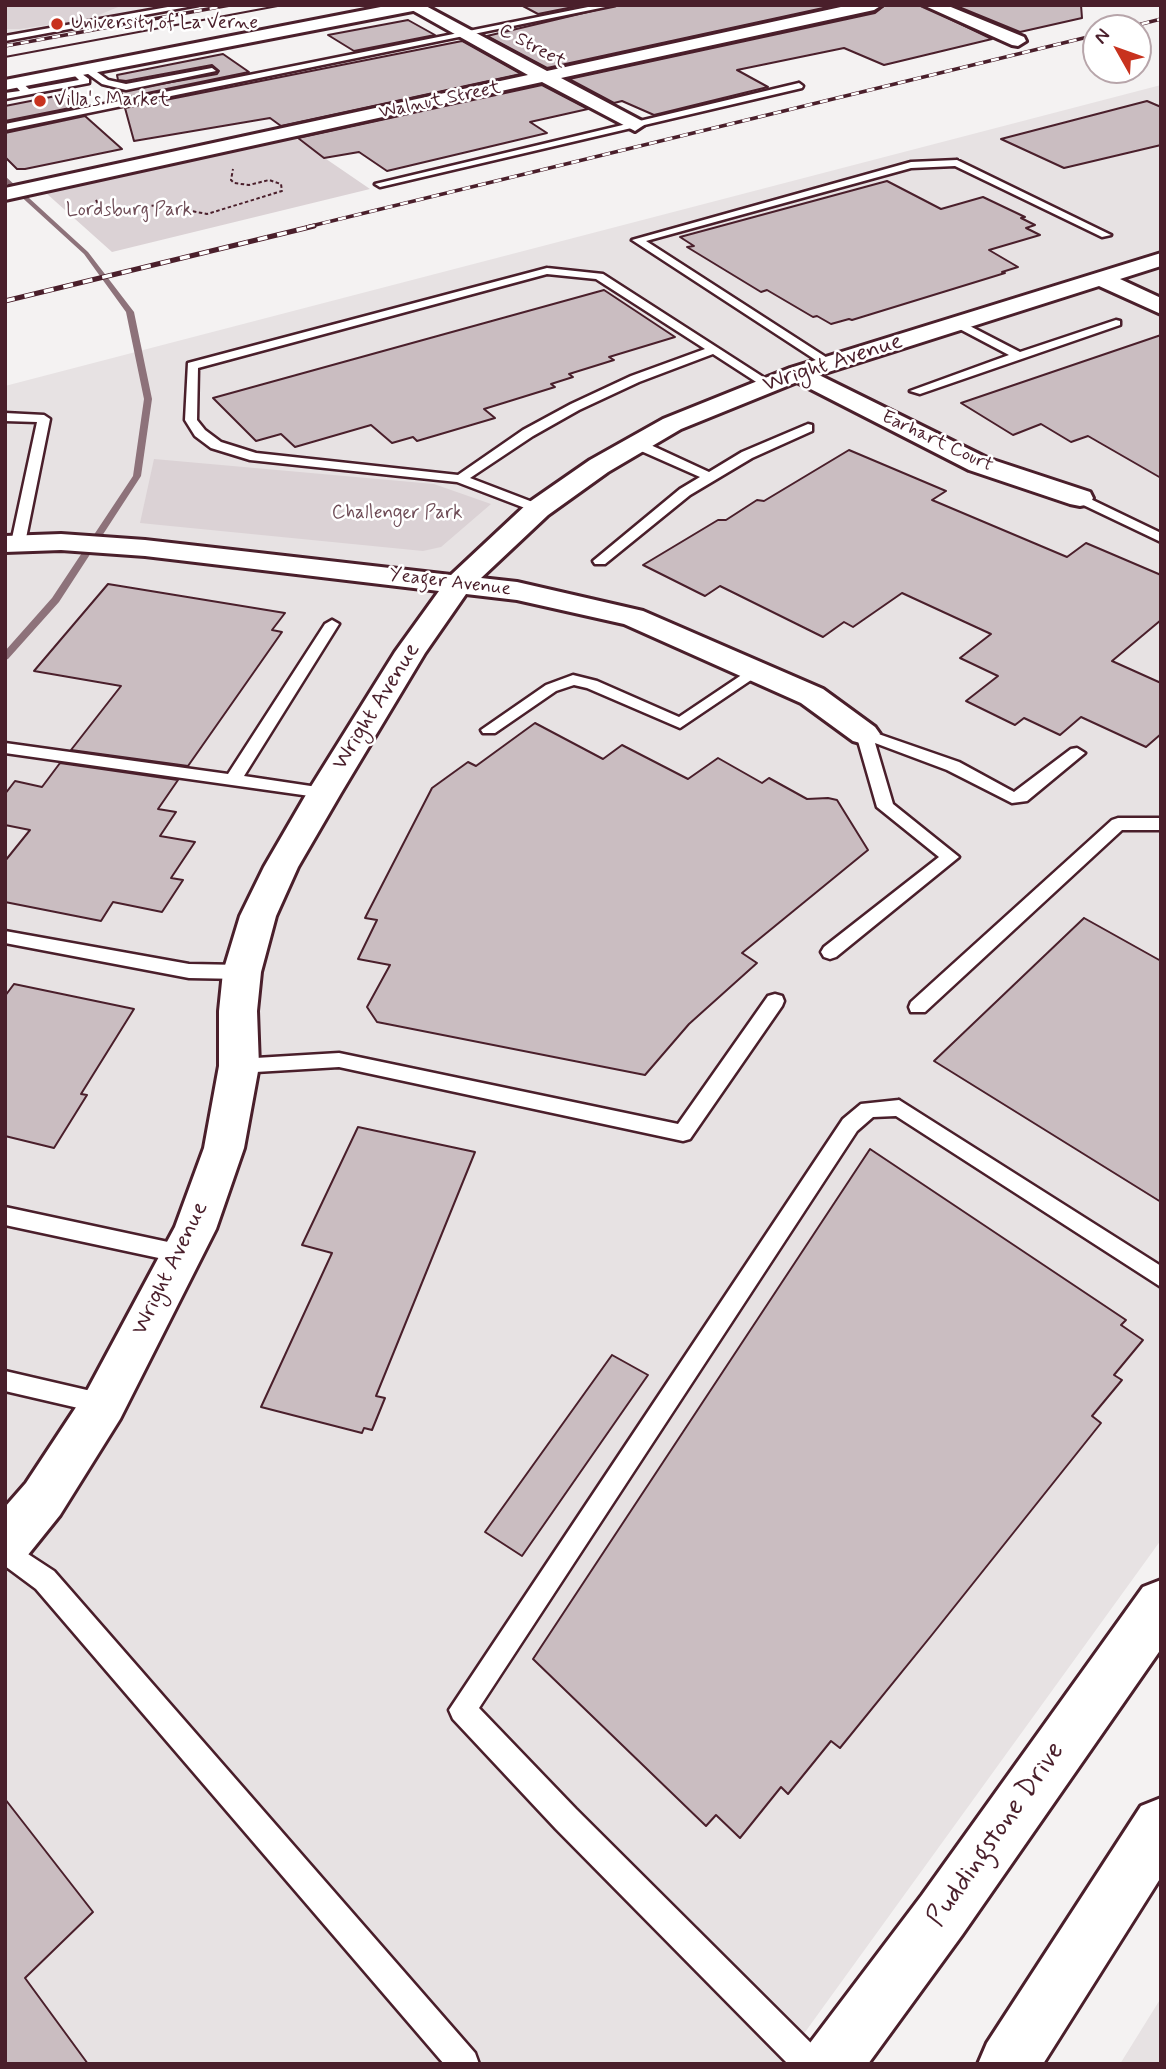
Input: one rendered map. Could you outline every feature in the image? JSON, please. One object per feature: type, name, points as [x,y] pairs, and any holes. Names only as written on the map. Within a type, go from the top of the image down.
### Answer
[{"type":"street","points":[[12,85],[351,5]]},
{"type":"street","name":"Walnut Street","points":[[5,194],[546,79],[874,5]]},
{"type":"street","points":[[931,5],[1018,41]]},
{"type":"street","points":[[12,85],[78,75],[414,6]]},
{"type":"street","name":"C Street","points":[[414,6],[635,125]]},
{"type":"street","name":"Wright Avenue","points":[[5,1544],[43,1499],[104,1404],[195,1229],[224,1148],[239,1066],[242,972],[258,916],[281,867],[410,652],[459,583],[538,509],[598,466],[672,424],[768,384],[1161,259]]},
{"type":"street","points":[[1102,279],[1161,307]]},
{"type":"street","name":"Earhart Court","points":[[813,369],[978,464],[1080,498]]},
{"type":"street","name":"Yeager Avenue","points":[[11,543],[61,542],[125,547],[459,583],[517,592],[633,617],[812,696],[864,734]]},
{"type":"street","name":"Puddingstone Drive","points":[[831,2064],[942,1915],[1161,1605]]},
{"type":"street","points":[[1008,2064],[1161,1826]]},
{"type":"lane","points":[[5,39],[194,5]]},
{"type":"lane","points":[[5,127],[611,5]]},
{"type":"lane","points":[[80,90],[78,75],[126,87],[212,71]]},
{"type":"lane","points":[[380,184],[799,86]]},
{"type":"lane","points":[[89,97],[102,107]]},
{"type":"lane","points":[[813,369],[637,240],[912,165],[957,163],[1106,235]]},
{"type":"lane","points":[[538,509],[460,479],[256,457],[216,444],[200,433],[191,420],[192,366],[547,271],[599,276],[768,384]]},
{"type":"lane","points":[[916,391],[1116,323]]},
{"type":"lane","points":[[958,324],[1019,356]]},
{"type":"lane","points":[[460,479],[528,433],[575,407],[646,375],[713,350]]},
{"type":"lane","points":[[5,417],[44,419],[11,543]]},
{"type":"lane","points":[[600,561],[685,492],[747,455],[808,428]]},
{"type":"lane","points":[[637,444],[710,477]]},
{"type":"lane","points":[[1080,498],[1161,538]]},
{"type":"lane","points":[[233,780],[332,624]]},
{"type":"lane","points":[[489,730],[551,688],[573,680],[592,684],[680,723],[755,671]]},
{"type":"lane","points":[[864,734],[953,766],[1012,798],[1021,797],[1077,753]]},
{"type":"lane","points":[[830,953],[950,857],[886,807],[864,734]]},
{"type":"lane","points":[[5,748],[324,793]]},
{"type":"lane","points":[[918,1007],[1118,824],[1161,824]]},
{"type":"lane","points":[[5,937],[189,971],[242,972]]},
{"type":"lane","points":[[239,1066],[339,1060],[683,1133],[775,1001]]},
{"type":"lane","points":[[810,2064],[566,1819],[462,1710],[850,1125],[868,1109],[899,1108],[1161,1278]]},
{"type":"lane","points":[[5,1216],[181,1254]]},
{"type":"lane","points":[[5,1381],[104,1404]]},
{"type":"lane","points":[[5,1551],[45,1580],[464,2064]]},
{"type":"path","points":[[94,194],[99,206],[114,210],[159,205],[207,214],[282,191],[281,184],[269,180],[248,185],[234,183],[231,180],[233,168]]},
{"type":"shaded area","name":"University of La Verne","points":[[5,5],[213,5],[5,43]]},
{"type":"shaded area","points":[[1161,85],[1161,1540],[782,2064],[5,2064],[5,386]]},
{"type":"shaded area","points":[[1161,1998],[1161,2064],[1120,2064]]},
{"type":"green space","points":[[5,5],[123,5],[89,19],[5,29]]},
{"type":"green space","name":"Lordsburg Park","points":[[294,137],[370,189],[112,252],[46,193]]},
{"type":"green space","name":"Challenger Park","points":[[154,459],[434,484],[491,504],[441,547],[423,551],[140,523]]},
{"type":"building","points":[[521,5],[583,5],[538,14]]},
{"type":"building","points":[[617,5],[837,5],[547,68],[487,36]]},
{"type":"building","points":[[885,5],[921,5],[992,39],[884,65],[844,48],[737,70],[768,87],[654,115],[622,101],[614,103],[569,79],[875,13]]},
{"type":"building","points":[[954,5],[1081,5],[1082,18],[1020,32]]},
{"type":"building","points":[[408,20],[435,35],[354,51],[328,35]]},
{"type":"building","points":[[462,41],[521,74],[281,126],[270,118],[134,141],[125,108]]},
{"type":"building","points":[[223,54],[249,72],[123,98],[121,91],[217,74],[219,71],[212,65],[126,81],[118,80],[117,75]]},
{"type":"building","points":[[542,85],[588,109],[530,122],[547,133],[387,171],[359,152],[324,158],[298,138]]},
{"type":"building","points":[[61,95],[75,107],[5,121],[5,106]]},
{"type":"building","points":[[1147,101],[1161,107],[1161,145],[1064,168],[1001,139]]},
{"type":"building","points":[[85,116],[122,149],[25,169],[17,169],[5,157],[5,133]]},
{"type":"building","points":[[887,181],[941,209],[983,197],[1025,217],[1021,218],[1035,225],[1026,228],[1040,235],[989,250],[1018,267],[1002,272],[1005,273],[831,324],[817,316],[813,317],[767,290],[761,292],[687,247],[694,246],[680,237]]},
{"type":"building","points":[[604,290],[675,337],[609,357],[614,360],[569,374],[573,377],[551,384],[555,387],[484,409],[495,418],[417,441],[413,437],[392,443],[371,425],[295,447],[281,434],[256,441],[213,398]]},
{"type":"building","points":[[1161,335],[1161,478],[1088,436],[1071,442],[1041,424],[1013,435],[961,403]]},
{"type":"building","points":[[849,450],[946,491],[932,500],[1067,557],[1086,543],[1161,575],[1161,620],[1112,661],[1161,683],[1161,734],[1146,747],[1081,717],[1060,735],[1024,718],[1015,725],[966,701],[998,676],[960,658],[991,634],[902,593],[853,627],[844,622],[823,637],[720,586],[705,596],[643,565],[718,520],[726,520],[757,500],[764,501]]},
{"type":"building","points":[[108,584],[285,613],[272,630],[282,632],[188,766],[71,750],[121,686],[34,671]]},
{"type":"building","points":[[535,723],[603,759],[622,745],[688,779],[718,758],[762,783],[769,778],[807,799],[837,800],[868,850],[742,953],[757,963],[689,1024],[645,1075],[377,1022],[367,1007],[390,965],[358,959],[377,920],[365,918],[432,788],[468,762],[476,766]]},
{"type":"building","points":[[60,763],[178,780],[158,809],[176,812],[160,836],[195,842],[171,878],[183,880],[162,912],[113,902],[101,921],[5,902],[5,861],[30,830],[5,825],[5,794],[15,781],[42,787]]},
{"type":"building","points":[[1084,918],[1161,961],[1161,1202],[934,1061]]},
{"type":"building","points":[[14,984],[134,1009],[81,1094],[87,1095],[54,1148],[5,1136],[5,996]]},
{"type":"building","points":[[358,1127],[475,1152],[376,1396],[385,1398],[372,1430],[364,1428],[362,1433],[261,1407],[332,1253],[302,1245]]},
{"type":"building","points":[[870,1149],[1126,1320],[1121,1325],[1143,1340],[1114,1375],[1122,1380],[1092,1416],[1101,1423],[931,1636],[840,1748],[831,1741],[788,1794],[781,1787],[740,1838],[716,1815],[706,1826],[533,1659]]},
{"type":"building","points":[[612,1355],[648,1375],[522,1556],[485,1532]]},
{"type":"building","points":[[5,1799],[93,1912],[25,1978],[88,2064],[5,2064]]},
{"type":"waterway","points":[[5,178],[86,253],[130,312],[148,399],[137,476],[56,600],[5,657]]},
{"type":"tram line","points":[[5,57],[283,5]]},
{"type":"railway","points":[[5,46],[230,5]]},
{"type":"railway","points":[[1152,21],[1161,19]]},
{"type":"railway","points":[[307,227],[1082,38]]},
{"type":"railway","points":[[5,301],[314,226]]},
{"type":"place","name":"University of La Verne","points":[[57,24]]},
{"type":"place","name":"Villa's Market","points":[[40,101]]}]
